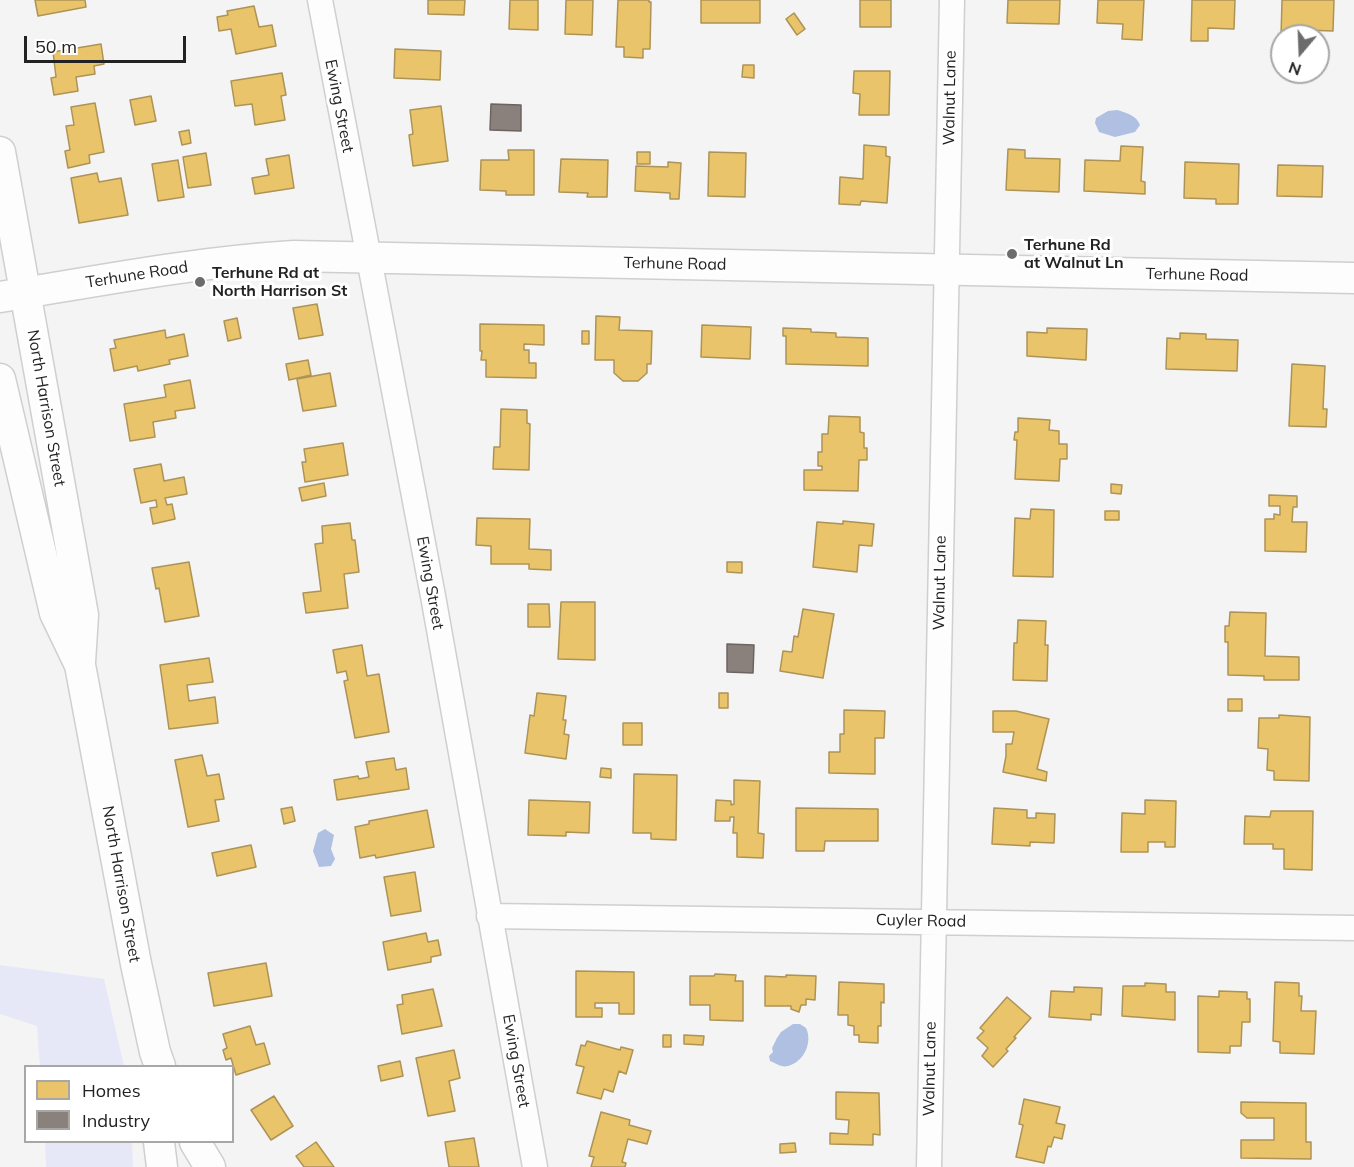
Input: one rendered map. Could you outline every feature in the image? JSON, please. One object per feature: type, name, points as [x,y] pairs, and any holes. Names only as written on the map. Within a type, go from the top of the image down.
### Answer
[{"type":"street","name":"Ewing Street","points":[[320,0],[430,585],[535,1167]]},
{"type":"street","name":"Walnut Lane","points":[[928,1167],[952,0]]},
{"type":"street","name":"North Harrison Street","points":[[0,152],[13,295],[83,615],[80,665],[134,955],[157,1062]]},
{"type":"street","name":"Terhune Road","points":[[13,295],[161,270],[247,259],[294,256],[1354,278]]},
{"type":"street","name":"North Harrison Street","points":[[0,380],[55,613],[80,665]]},
{"type":"street","name":"Cuyler Road","points":[[489,916],[1354,928]]},
{"type":"street","points":[[159,1143],[162,1167]]},
{"type":"street","points":[[196,1143],[210,1167]]},
{"type":"shaded area","points":[[0,965],[104,979],[124,1065],[40,1065],[37,1026],[0,1014]]},
{"type":"shaded area","points":[[45,1143],[132,1143],[133,1167],[46,1167]]},
{"type":"water","points":[[1117,110],[1136,119],[1140,125],[1135,132],[1115,137],[1099,132],[1095,123],[1096,118],[1108,111]]},
{"type":"water","points":[[325,829],[334,835],[331,849],[335,859],[331,866],[319,867],[313,851],[318,833]]},
{"type":"water","points":[[793,1024],[800,1024],[806,1028],[808,1045],[803,1056],[794,1064],[781,1066],[770,1061],[769,1056],[781,1032]]},
{"type":"building: Homes","points":[[35,0],[85,0],[86,7],[38,16]]},
{"type":"building: Homes","points":[[428,0],[465,0],[464,15],[428,14]]},
{"type":"building: Homes","points":[[510,0],[538,0],[538,30],[509,29]]},
{"type":"building: Homes","points":[[566,0],[593,0],[592,35],[565,34]]},
{"type":"building: Homes","points":[[618,0],[649,0],[651,2],[650,49],[643,49],[643,58],[624,57],[624,47],[616,47]]},
{"type":"building: Homes","points":[[701,0],[760,0],[760,23],[701,23]]},
{"type":"building: Homes","points":[[860,0],[891,0],[891,27],[860,27]]},
{"type":"building: Homes","points":[[1008,0],[1060,0],[1059,24],[1007,23]]},
{"type":"building: Homes","points":[[1098,0],[1144,0],[1142,40],[1122,39],[1123,24],[1097,23]]},
{"type":"building: Homes","points":[[1192,0],[1235,0],[1234,29],[1208,28],[1208,41],[1191,41]]},
{"type":"building: Homes","points":[[1282,0],[1334,0],[1333,31],[1330,31],[1330,24],[1281,24]]},
{"type":"building: Homes","points":[[254,6],[259,27],[272,25],[276,46],[236,54],[231,29],[219,31],[217,17],[228,15],[227,11]]},
{"type":"building: Homes","points":[[794,13],[805,29],[797,35],[786,19]]},
{"type":"building: Homes","points":[[101,44],[104,64],[94,66],[95,74],[76,77],[78,91],[54,95],[51,78],[56,77],[53,52]]},
{"type":"building: Homes","points":[[395,49],[441,51],[440,80],[394,78]]},
{"type":"building: Homes","points":[[743,65],[754,65],[754,78],[742,77]]},
{"type":"building: Homes","points":[[854,71],[890,71],[889,115],[859,115],[860,94],[853,93]]},
{"type":"building: Homes","points":[[282,73],[286,95],[281,96],[285,120],[255,125],[252,104],[235,106],[231,81]]},
{"type":"building: Homes","points":[[151,96],[156,121],[135,125],[130,100]]},
{"type":"building: Homes","points":[[95,103],[104,152],[89,155],[90,163],[68,168],[65,151],[70,150],[66,126],[74,125],[71,107]]},
{"type":"building: Homes","points":[[441,106],[448,161],[413,166],[409,135],[413,134],[410,110]]},
{"type":"building: Homes","points":[[189,130],[191,143],[182,145],[179,132]]},
{"type":"building: Homes","points":[[864,145],[886,147],[886,156],[890,157],[887,203],[861,201],[860,205],[839,204],[840,177],[863,179]]},
{"type":"building: Homes","points":[[1121,146],[1143,147],[1141,181],[1145,182],[1145,194],[1084,191],[1085,160],[1120,161]]},
{"type":"building: Homes","points":[[1008,149],[1025,150],[1025,158],[1060,159],[1059,192],[1006,190]]},
{"type":"building: Homes","points":[[508,150],[534,150],[534,195],[506,195],[506,191],[480,190],[481,160],[509,160]]},
{"type":"building: Homes","points":[[637,152],[650,152],[650,164],[637,164]]},
{"type":"building: Homes","points":[[709,152],[746,153],[745,197],[708,196]]},
{"type":"building: Homes","points":[[206,153],[211,185],[188,188],[183,157]]},
{"type":"building: Homes","points":[[289,155],[294,188],[255,194],[252,178],[269,175],[266,159]]},
{"type":"building: Homes","points":[[561,159],[608,160],[607,197],[587,197],[588,193],[559,192]]},
{"type":"building: Homes","points":[[178,160],[184,197],[158,201],[152,164]]},
{"type":"building: Homes","points":[[668,162],[681,163],[679,199],[670,199],[670,193],[635,191],[636,166],[668,167]]},
{"type":"building: Homes","points":[[1185,162],[1239,164],[1238,204],[1216,204],[1216,199],[1184,198]]},
{"type":"building: Homes","points":[[1278,165],[1323,166],[1322,197],[1277,196]]},
{"type":"building: Homes","points":[[97,173],[99,182],[121,178],[128,215],[79,223],[71,178]]},
{"type":"building: Homes","points":[[317,304],[323,335],[299,339],[293,308]]},
{"type":"building: Homes","points":[[596,316],[620,317],[619,330],[652,331],[651,364],[647,364],[647,373],[638,381],[623,381],[614,373],[614,360],[595,360]]},
{"type":"building: Homes","points":[[237,318],[241,338],[228,341],[224,321]]},
{"type":"building: Homes","points":[[480,324],[544,325],[544,345],[524,344],[524,350],[529,350],[529,363],[536,363],[536,378],[486,377],[486,360],[481,360]]},
{"type":"building: Homes","points":[[702,325],[751,327],[750,359],[701,357]]},
{"type":"building: Homes","points":[[783,328],[836,333],[836,337],[868,338],[868,366],[786,364],[786,336],[783,336]]},
{"type":"building: Homes","points":[[1047,328],[1087,329],[1086,360],[1027,356],[1027,332],[1047,333]]},
{"type":"building: Homes","points":[[165,330],[166,338],[184,334],[188,356],[169,360],[170,364],[138,371],[137,366],[114,371],[110,349],[116,348],[114,340]]},
{"type":"building: Homes","points":[[582,331],[589,331],[589,344],[582,344]]},
{"type":"building: Homes","points":[[1180,333],[1206,334],[1206,339],[1238,340],[1237,371],[1166,369],[1167,338],[1180,339]]},
{"type":"building: Homes","points":[[308,360],[311,375],[289,380],[286,364]]},
{"type":"building: Homes","points":[[1292,364],[1325,366],[1323,409],[1327,409],[1326,427],[1289,426]]},
{"type":"building: Homes","points":[[330,373],[336,406],[303,411],[297,379]]},
{"type":"building: Homes","points":[[190,380],[195,408],[175,411],[176,418],[153,422],[155,437],[130,441],[124,404],[166,397],[164,385]]},
{"type":"building: Homes","points":[[501,409],[527,410],[527,423],[530,424],[529,470],[493,469],[494,447],[500,447]]},
{"type":"building: Homes","points":[[829,416],[860,417],[860,432],[864,433],[867,460],[859,460],[858,491],[804,490],[804,470],[822,470],[822,466],[818,466],[818,452],[822,452],[822,434],[828,434]]},
{"type":"building: Homes","points":[[1018,418],[1050,420],[1049,430],[1059,431],[1059,444],[1067,444],[1067,459],[1060,459],[1059,481],[1015,479],[1017,440],[1014,440],[1015,432],[1018,432]]},
{"type":"building: Homes","points":[[343,443],[348,475],[305,482],[302,462],[306,462],[304,449]]},
{"type":"building: Homes","points":[[161,464],[164,481],[184,477],[187,494],[165,498],[167,505],[172,504],[175,519],[153,524],[150,508],[157,507],[156,500],[141,503],[134,469]]},
{"type":"building: Homes","points":[[324,483],[326,496],[302,501],[299,488]]},
{"type":"building: Homes","points":[[1111,484],[1122,485],[1121,494],[1111,493]]},
{"type":"building: Homes","points":[[1269,495],[1297,496],[1297,507],[1293,507],[1292,522],[1307,522],[1306,552],[1265,551],[1265,519],[1274,519],[1274,514],[1280,515],[1280,506],[1269,506]]},
{"type":"building: Homes","points":[[1031,509],[1054,510],[1053,577],[1013,576],[1015,518],[1030,519]]},
{"type":"building: Homes","points":[[1105,511],[1119,511],[1119,520],[1105,520]]},
{"type":"building: Homes","points":[[477,518],[530,519],[529,549],[551,550],[551,570],[529,569],[529,564],[491,564],[491,546],[476,545]]},
{"type":"building: Homes","points":[[843,521],[874,524],[872,546],[859,545],[857,572],[813,567],[817,522],[843,524]]},
{"type":"building: Homes","points":[[350,523],[352,540],[355,540],[359,572],[344,574],[348,608],[306,613],[303,593],[321,591],[315,544],[323,543],[322,526]]},
{"type":"building: Homes","points":[[189,562],[199,616],[165,622],[159,588],[156,589],[152,568]]},
{"type":"building: Homes","points":[[727,562],[742,562],[742,573],[727,572]]},
{"type":"building: Homes","points":[[561,602],[595,602],[595,660],[558,659]]},
{"type":"building: Homes","points":[[528,604],[549,604],[550,627],[528,627]]},
{"type":"building: Homes","points":[[803,609],[834,614],[823,678],[780,671],[783,651],[792,652],[794,636],[798,637]]},
{"type":"building: Homes","points":[[1230,612],[1266,613],[1265,656],[1299,657],[1299,680],[1264,680],[1264,676],[1228,675],[1228,642],[1225,642],[1225,626],[1229,626]]},
{"type":"building: Homes","points":[[1018,620],[1046,621],[1047,681],[1013,680],[1014,643],[1017,643]]},
{"type":"building: Homes","points":[[362,645],[367,676],[379,674],[389,732],[355,738],[344,681],[348,680],[346,671],[337,673],[333,650]]},
{"type":"building: Homes","points":[[209,658],[213,682],[187,685],[189,701],[215,697],[218,723],[169,729],[160,665]]},
{"type":"building: Homes","points":[[537,693],[566,696],[564,734],[569,735],[566,759],[525,753],[530,715],[534,716]]},
{"type":"building: Homes","points":[[719,693],[728,693],[728,708],[719,708]]},
{"type":"building: Homes","points":[[1228,699],[1242,699],[1242,711],[1228,711]]},
{"type":"building: Homes","points":[[844,710],[885,711],[884,738],[875,738],[875,774],[829,773],[829,752],[840,752],[840,734],[844,734]]},
{"type":"building: Homes","points":[[993,711],[1016,711],[1049,719],[1037,769],[1047,772],[1046,781],[1003,772],[1006,744],[1012,744],[1014,732],[993,732]]},
{"type":"building: Homes","points":[[1279,715],[1310,717],[1309,781],[1274,780],[1274,771],[1267,770],[1268,749],[1258,748],[1259,718],[1279,718]]},
{"type":"building: Homes","points":[[623,723],[642,723],[642,745],[623,745]]},
{"type":"building: Homes","points":[[202,755],[207,776],[219,774],[224,799],[215,800],[219,821],[188,827],[175,760]]},
{"type":"building: Homes","points":[[394,758],[396,770],[406,768],[409,789],[337,800],[334,780],[358,776],[359,779],[369,777],[366,762]]},
{"type":"building: Homes","points":[[601,768],[611,769],[611,778],[600,777]]},
{"type":"building: Homes","points":[[634,774],[677,775],[676,840],[651,839],[651,833],[633,833]]},
{"type":"building: Homes","points":[[734,780],[760,781],[758,833],[764,834],[763,858],[737,857],[737,833],[733,833],[734,817],[730,817],[730,821],[715,821],[716,800],[731,801],[731,805],[734,804]]},
{"type":"building: Homes","points":[[529,800],[590,802],[589,833],[566,832],[566,836],[528,835]]},
{"type":"building: Homes","points":[[1145,800],[1176,801],[1175,847],[1165,847],[1165,842],[1148,842],[1148,852],[1121,852],[1122,813],[1145,814]]},
{"type":"building: Homes","points":[[292,807],[295,821],[284,824],[281,809]]},
{"type":"building: Homes","points":[[796,808],[878,809],[878,841],[825,841],[824,851],[796,851]]},
{"type":"building: Homes","points":[[994,808],[1027,810],[1027,818],[1036,818],[1036,813],[1055,814],[1054,843],[1030,842],[1030,846],[992,844]]},
{"type":"building: Homes","points":[[427,810],[434,847],[376,858],[375,855],[360,858],[355,827],[369,824],[369,821]]},
{"type":"building: Homes","points":[[1271,811],[1313,811],[1312,870],[1284,869],[1284,849],[1273,849],[1273,844],[1244,844],[1245,816],[1270,817]]},
{"type":"building: Homes","points":[[251,845],[256,867],[217,876],[212,853]]},
{"type":"building: Homes","points":[[415,872],[421,911],[391,916],[384,877]]},
{"type":"building: Homes","points":[[426,933],[428,942],[438,940],[441,955],[431,957],[431,962],[388,970],[383,942]]},
{"type":"building: Homes","points":[[266,963],[272,996],[214,1006],[208,973]]},
{"type":"building: Homes","points":[[576,971],[634,972],[634,1014],[619,1014],[619,1003],[595,1003],[595,1008],[602,1008],[602,1017],[576,1017]]},
{"type":"building: Homes","points":[[715,974],[736,975],[735,981],[743,981],[743,1021],[710,1020],[710,1005],[690,1005],[690,976],[714,976]]},
{"type":"building: Homes","points":[[786,975],[816,976],[815,1000],[806,999],[806,1005],[801,1005],[799,1012],[791,1009],[791,1006],[765,1006],[765,976],[786,977]]},
{"type":"building: Homes","points":[[839,982],[884,984],[884,1003],[881,1002],[878,1043],[859,1042],[859,1035],[854,1035],[854,1026],[848,1025],[848,1015],[838,1015]]},
{"type":"building: Homes","points":[[1275,982],[1299,983],[1299,996],[1302,996],[1301,1011],[1316,1011],[1314,1054],[1280,1053],[1280,1042],[1273,1041]]},
{"type":"building: Homes","points":[[1145,983],[1166,984],[1166,992],[1175,992],[1175,1020],[1122,1016],[1123,986],[1145,986]]},
{"type":"building: Homes","points":[[1074,987],[1102,988],[1101,1015],[1091,1014],[1091,1020],[1049,1017],[1051,991],[1074,992]]},
{"type":"building: Homes","points":[[433,989],[442,1026],[402,1034],[397,1005],[403,1004],[402,995]]},
{"type":"building: Homes","points":[[1219,991],[1247,992],[1247,999],[1250,999],[1250,1022],[1242,1022],[1241,1046],[1230,1046],[1230,1053],[1198,1052],[1198,996],[1219,997]]},
{"type":"building: Homes","points":[[1007,997],[1031,1018],[1014,1037],[1016,1038],[1006,1049],[1008,1051],[993,1067],[982,1056],[988,1048],[977,1038],[984,1031],[980,1028]]},
{"type":"building: Homes","points":[[250,1026],[256,1045],[264,1043],[270,1064],[236,1075],[231,1058],[226,1060],[223,1050],[227,1048],[223,1034]]},
{"type":"building: Homes","points":[[663,1035],[671,1035],[671,1047],[663,1047]]},
{"type":"building: Homes","points":[[684,1035],[704,1036],[703,1045],[684,1044]]},
{"type":"building: Homes","points":[[587,1041],[620,1050],[621,1047],[633,1050],[626,1074],[619,1071],[613,1092],[604,1089],[601,1099],[577,1093],[584,1067],[576,1065],[581,1045],[585,1046]]},
{"type":"building: Homes","points":[[454,1050],[460,1078],[449,1081],[455,1111],[428,1116],[416,1058]]},
{"type":"building: Homes","points":[[400,1061],[403,1076],[381,1081],[378,1066]]},
{"type":"building: Homes","points":[[836,1092],[879,1093],[880,1135],[873,1134],[873,1145],[830,1144],[830,1133],[848,1134],[849,1120],[836,1119]]},
{"type":"building: Homes","points":[[274,1096],[293,1126],[271,1140],[251,1110]]},
{"type":"building: Homes","points":[[1024,1099],[1060,1107],[1056,1123],[1065,1125],[1062,1139],[1054,1137],[1051,1147],[1048,1146],[1044,1163],[1016,1157],[1023,1125],[1019,1124]]},
{"type":"building: Homes","points":[[1241,1102],[1306,1103],[1306,1142],[1311,1142],[1311,1159],[1241,1158],[1241,1140],[1274,1140],[1274,1118],[1247,1118],[1241,1113]]},
{"type":"building: Homes","points":[[601,1112],[630,1120],[629,1125],[651,1131],[647,1144],[628,1139],[622,1162],[626,1163],[625,1167],[591,1167],[594,1157],[589,1156]]},
{"type":"building: Homes","points":[[474,1138],[479,1167],[449,1167],[445,1142]]},
{"type":"building: Homes","points":[[316,1142],[334,1167],[304,1167],[296,1156]]},
{"type":"building: Homes","points":[[795,1143],[796,1152],[780,1153],[780,1144]]},
{"type":"building: Industry","points":[[491,104],[521,105],[521,131],[490,130]]},
{"type":"building: Industry","points":[[727,644],[754,645],[753,673],[727,672]]},
{"type":"place","name":"Terhune Rd at Walnut Ln","points":[[1012,254]]},
{"type":"place","name":"Terhune Rd at North Harrison St","points":[[200,282]]}]
